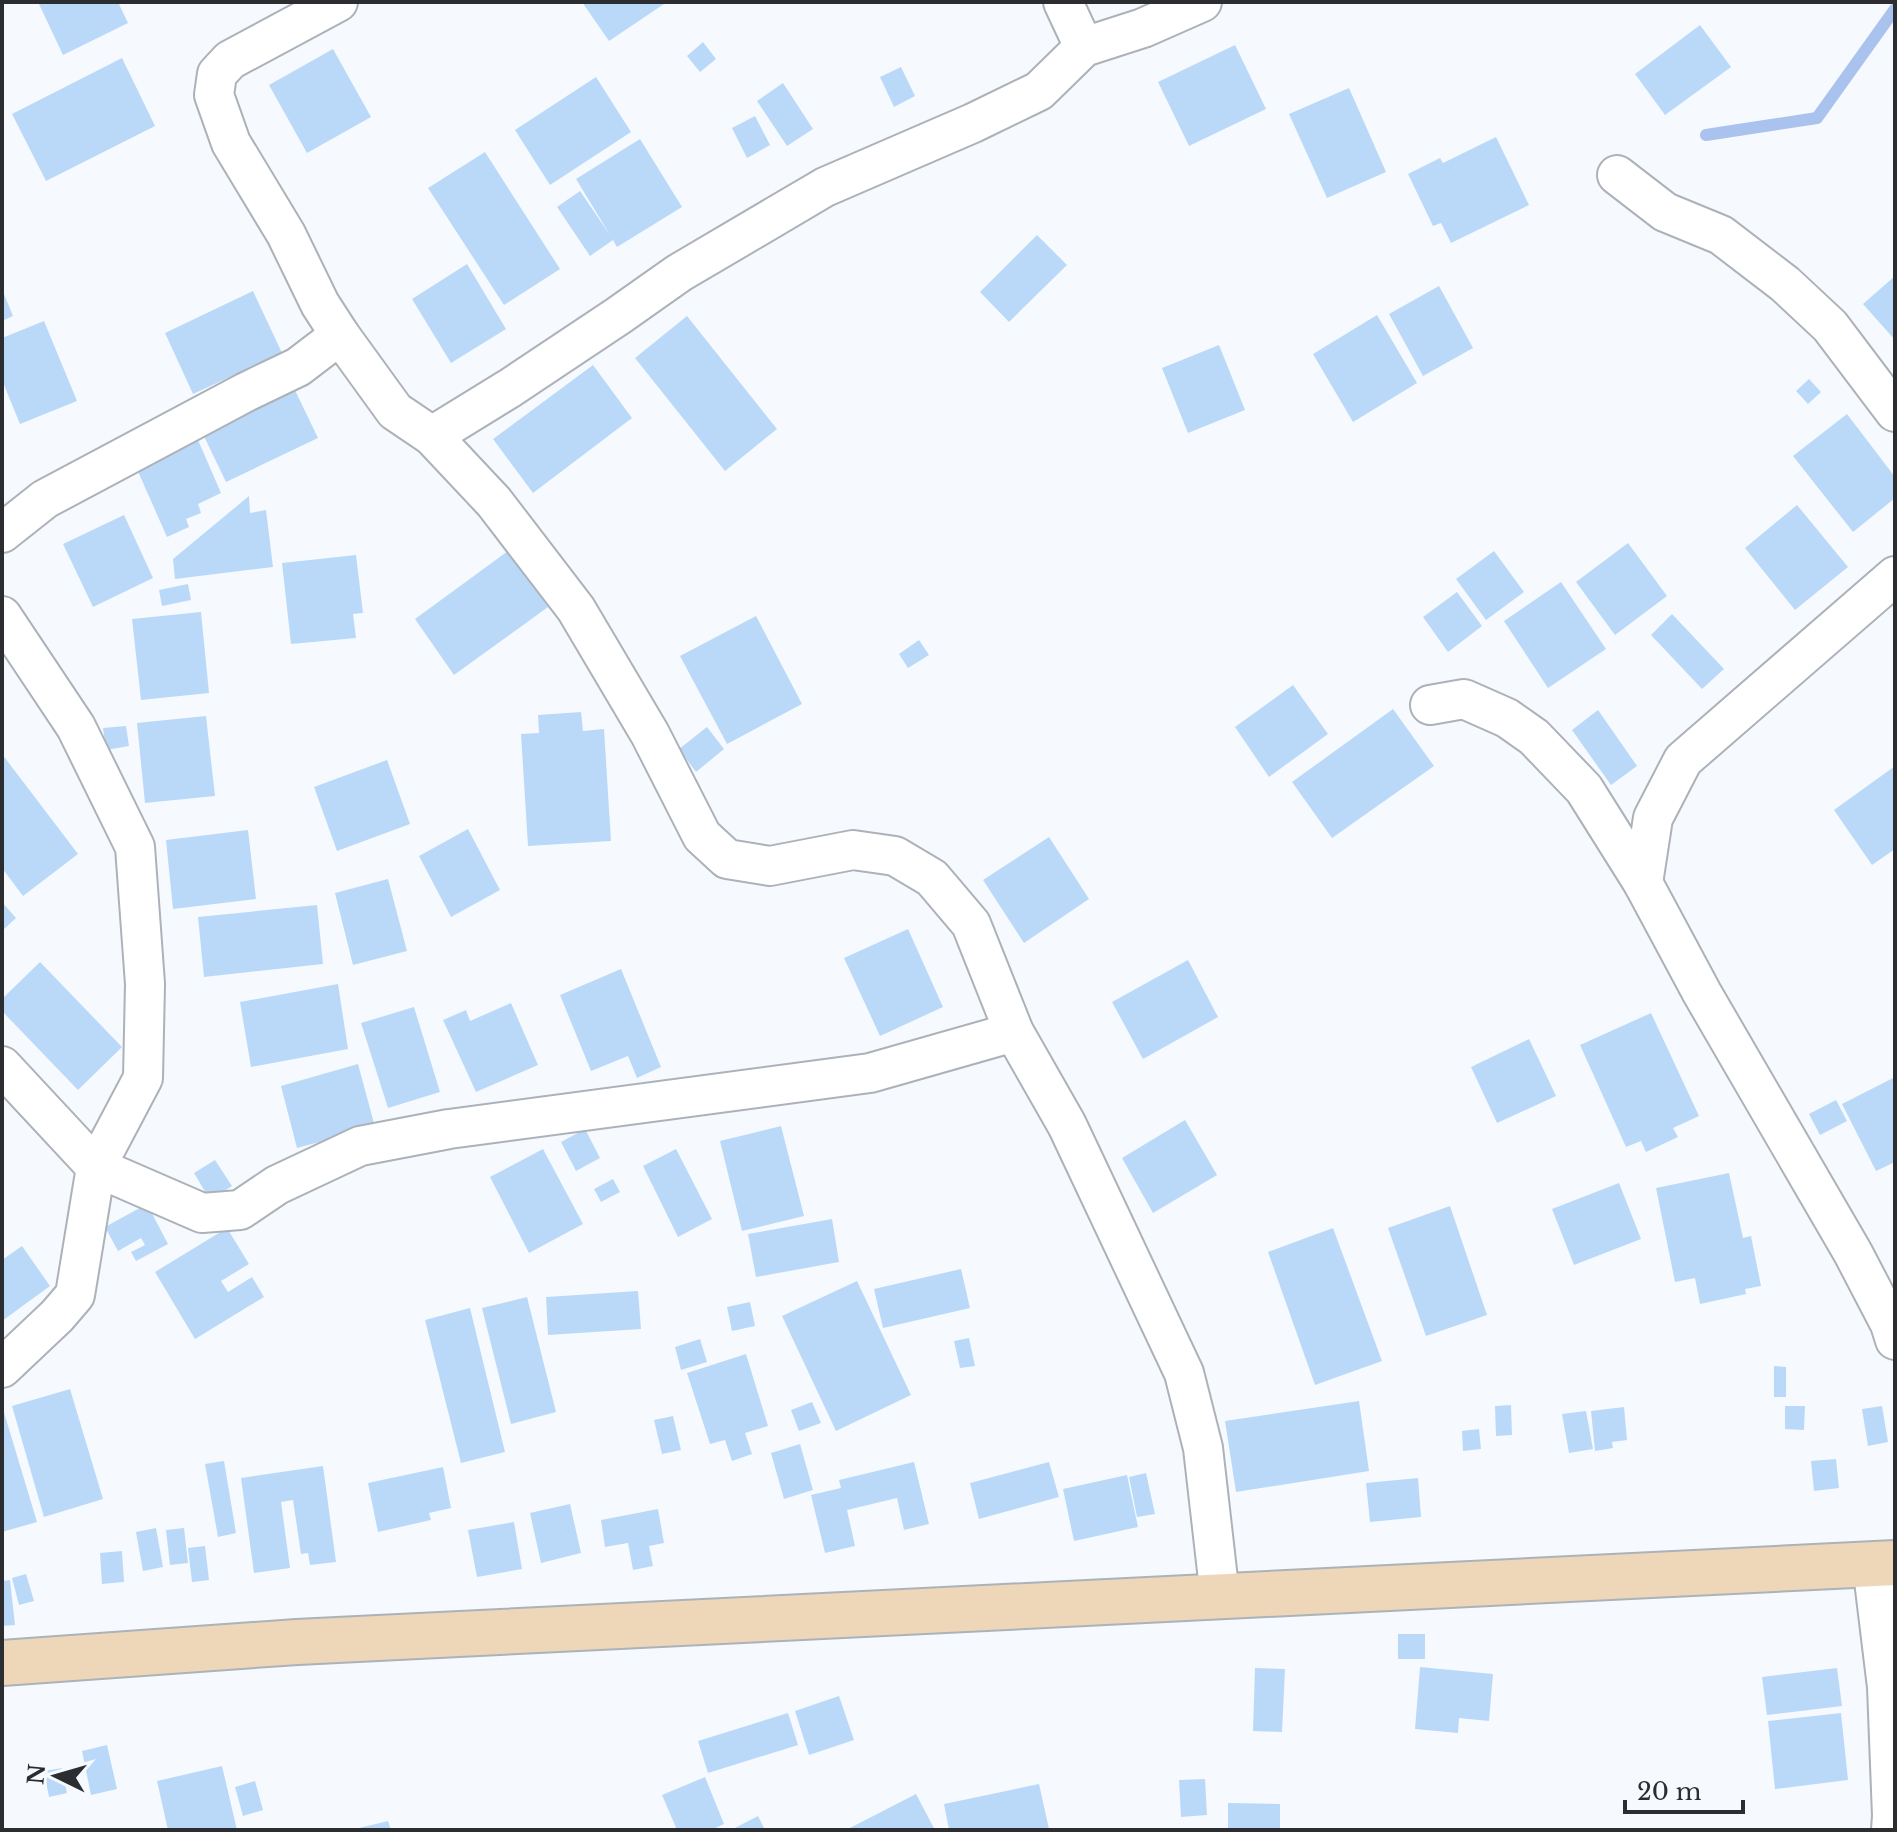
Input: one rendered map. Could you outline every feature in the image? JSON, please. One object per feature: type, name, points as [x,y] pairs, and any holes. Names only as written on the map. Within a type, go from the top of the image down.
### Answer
[{"type":"main road","points":[[2,1663],[297,1642],[1884,1563]]},
{"type":"street","points":[[338,2],[230,60],[217,74],[214,95],[231,143],[286,234],[320,304],[395,411],[432,436],[494,502],[576,609],[650,734],[702,836],[727,859],[770,866],[853,850],[895,856],[932,878],[971,924],[1014,1032],[1074,1138],[1184,1373],[1203,1448],[1220,1597]]},
{"type":"street","points":[[1063,2],[1084,47]]},
{"type":"street","points":[[432,436],[510,388],[679,273],[825,187],[1039,91],[1084,47],[1143,28],[1202,2]]},
{"type":"street","points":[[1617,175],[1665,212],[1721,235],[1785,284],[1830,326],[1895,412]]},
{"type":"street","points":[[2,533],[45,499],[298,367],[340,335]]},
{"type":"street","points":[[1643,883],[1653,818],[1683,760],[1895,576]]},
{"type":"street","points":[[2,616],[76,727],[135,847],[145,984],[143,1078],[96,1167],[75,1295],[2,1368]]},
{"type":"street","points":[[1430,705],[1464,699],[1507,718],[1534,737],[1584,789],[1643,883],[1702,993],[1853,1253],[1890,1324],[1895,1340]]},
{"type":"street","points":[[2,1066],[96,1167],[202,1213],[240,1210],[277,1185],[360,1146],[449,1129],[870,1073],[1014,1032]]},
{"type":"street","points":[[1884,1563],[1891,1830]]},
{"type":"building","points":[[38,2],[118,2],[128,23],[63,55]]},
{"type":"building","points":[[582,2],[667,2],[609,41]]},
{"type":"building","points":[[1700,25],[1731,67],[1665,115],[1635,74]]},
{"type":"building","points":[[703,42],[716,59],[700,72],[687,56]]},
{"type":"building","points":[[1235,45],[1266,109],[1189,146],[1158,82]]},
{"type":"building","points":[[333,49],[371,117],[307,153],[269,85]]},
{"type":"building","points":[[122,58],[155,126],[46,181],[12,114]]},
{"type":"building","points":[[901,67],[915,96],[894,107],[880,77]]},
{"type":"building","points":[[596,77],[631,132],[550,185],[515,130]]},
{"type":"building","points":[[783,83],[813,129],[787,146],[757,101]]},
{"type":"building","points":[[1349,88],[1386,172],[1327,198],[1289,114]]},
{"type":"building","points":[[755,116],[770,145],[747,158],[732,128]]},
{"type":"building","points":[[1496,137],[1529,205],[1451,243],[1441,223],[1433,226],[1408,174],[1440,158],[1443,163]]},
{"type":"building","points":[[640,139],[682,207],[617,247],[613,240],[590,256],[557,207],[580,191],[610,235],[576,179]]},
{"type":"building","points":[[485,152],[560,269],[504,305],[428,188]]},
{"type":"building","points":[[1037,235],[1067,265],[1009,322],[980,292]]},
{"type":"building","points":[[467,264],[506,329],[451,363],[412,299]]},
{"type":"building","points":[[1895,276],[1895,340],[1863,304]]},
{"type":"building","points":[[1439,286],[1473,348],[1423,376],[1389,314]]},
{"type":"building","points":[[2,289],[13,316],[2,321]]},
{"type":"building","points":[[253,291],[282,353],[193,394],[165,333]]},
{"type":"building","points":[[1377,315],[1417,383],[1353,422],[1313,354]]},
{"type":"building","points":[[687,316],[777,429],[725,471],[635,358]]},
{"type":"building","points":[[44,321],[77,401],[20,424],[2,380],[2,338]]},
{"type":"building","points":[[1219,345],[1245,410],[1188,433],[1162,368]]},
{"type":"building","points":[[593,365],[632,418],[533,493],[493,439]]},
{"type":"building","points":[[1809,379],[1821,392],[1808,404],[1796,391]]},
{"type":"building","points":[[292,384],[318,438],[226,482],[200,428]]},
{"type":"building","points":[[1847,414],[1895,477],[1895,498],[1853,532],[1793,456]]},
{"type":"building","points":[[198,440],[221,493],[198,504],[201,513],[186,519],[189,527],[167,537],[136,467]]},
{"type":"building","points":[[249,496],[250,513],[266,510],[273,567],[175,579],[173,559]]},
{"type":"building","points":[[1797,505],[1848,567],[1795,610],[1745,548]]},
{"type":"building","points":[[124,515],[153,578],[93,607],[63,544]]},
{"type":"building","points":[[1628,543],[1667,596],[1615,635],[1576,582]]},
{"type":"building","points":[[508,551],[548,607],[454,675],[415,619]]},
{"type":"building","points":[[1494,551],[1524,592],[1486,620],[1456,579]]},
{"type":"building","points":[[356,555],[363,613],[353,614],[356,638],[291,644],[282,563]]},
{"type":"building","points":[[1561,582],[1606,649],[1548,688],[1504,621]]},
{"type":"building","points":[[188,584],[191,600],[162,606],[159,590]]},
{"type":"building","points":[[1457,592],[1482,626],[1448,652],[1423,617]]},
{"type":"building","points":[[201,612],[209,693],[141,700],[132,619]]},
{"type":"building","points":[[1672,614],[1724,669],[1702,689],[1651,635]]},
{"type":"building","points":[[756,616],[802,704],[727,744],[680,656]]},
{"type":"building","points":[[919,640],[929,655],[908,668],[899,654]]},
{"type":"building","points":[[1293,685],[1328,734],[1269,777],[1235,727]]},
{"type":"building","points":[[1393,709],[1434,766],[1332,838],[1292,782]]},
{"type":"building","points":[[1598,710],[1637,766],[1611,785],[1572,730]]},
{"type":"building","points":[[581,712],[583,731],[604,729],[611,841],[528,846],[521,734],[539,733],[538,715]]},
{"type":"building","points":[[206,716],[215,796],[145,803],[137,723]]},
{"type":"building","points":[[126,726],[129,746],[106,750],[103,728]]},
{"type":"building","points":[[707,727],[724,749],[696,772],[679,749]]},
{"type":"building","points":[[2,754],[78,854],[23,896],[2,868]]},
{"type":"building","points":[[387,760],[410,824],[337,851],[314,787]]},
{"type":"building","points":[[1895,766],[1895,849],[1872,865],[1834,810]]},
{"type":"building","points":[[468,829],[500,890],[451,917],[419,856]]},
{"type":"building","points":[[248,830],[256,899],[173,909],[166,840]]},
{"type":"building","points":[[1049,837],[1089,899],[1024,943],[983,880]]},
{"type":"building","points":[[388,879],[407,951],[353,965],[335,893]]},
{"type":"building","points":[[2,902],[16,918],[2,931]]},
{"type":"building","points":[[317,905],[323,964],[204,977],[198,917]]},
{"type":"building","points":[[908,929],[943,1007],[880,1036],[844,958]]},
{"type":"building","points":[[1188,960],[1218,1017],[1143,1059],[1112,1002]]},
{"type":"building","points":[[40,962],[122,1047],[78,1090],[2,1011],[2,999]]},
{"type":"building","points":[[621,969],[661,1067],[637,1078],[628,1056],[591,1071],[560,995]]},
{"type":"building","points":[[338,984],[348,1049],[251,1067],[240,1002]]},
{"type":"building","points":[[511,1003],[538,1065],[476,1092],[443,1020],[466,1010],[470,1021]]},
{"type":"building","points":[[414,1007],[440,1092],[388,1108],[361,1023]]},
{"type":"building","points":[[1651,1013],[1699,1116],[1673,1128],[1678,1137],[1646,1152],[1641,1141],[1626,1147],[1580,1045]]},
{"type":"building","points":[[1529,1039],[1556,1096],[1497,1123],[1471,1067]]},
{"type":"building","points":[[358,1064],[375,1127],[297,1148],[281,1086]]},
{"type":"building","points":[[1895,1077],[1895,1162],[1876,1171],[1842,1104]]},
{"type":"building","points":[[1836,1100],[1847,1121],[1820,1135],[1809,1114]]},
{"type":"building","points":[[1185,1120],[1217,1175],[1153,1213],[1122,1158]]},
{"type":"building","points":[[781,1126],[804,1216],[742,1231],[720,1141]]},
{"type":"building","points":[[585,1129],[600,1158],[576,1171],[561,1142]]},
{"type":"building","points":[[543,1149],[583,1224],[529,1253],[490,1177]]},
{"type":"building","points":[[676,1149],[712,1219],[678,1237],[643,1166]]},
{"type":"building","points":[[215,1160],[232,1186],[210,1200],[194,1173]]},
{"type":"building","points":[[1729,1173],[1743,1238],[1751,1236],[1761,1286],[1745,1289],[1746,1294],[1700,1304],[1695,1278],[1675,1282],[1656,1188]]},
{"type":"building","points":[[613,1179],[620,1192],[601,1202],[594,1189]]},
{"type":"building","points":[[1619,1183],[1641,1239],[1574,1265],[1552,1209]]},
{"type":"building","points":[[147,1204],[168,1244],[136,1261],[131,1252],[145,1245],[141,1238],[118,1251],[105,1227]]},
{"type":"building","points":[[1450,1206],[1487,1315],[1426,1336],[1388,1228]]},
{"type":"building","points":[[832,1219],[839,1262],[756,1277],[748,1234]]},
{"type":"building","points":[[227,1228],[249,1264],[221,1281],[228,1292],[252,1277],[264,1297],[195,1339],[155,1272]]},
{"type":"building","points":[[1333,1228],[1382,1361],[1315,1385],[1268,1252]]},
{"type":"building","points":[[22,1246],[50,1286],[2,1321],[2,1260]]},
{"type":"building","points":[[961,1269],[970,1308],[883,1328],[874,1289]]},
{"type":"building","points":[[857,1281],[911,1395],[836,1431],[782,1316]]},
{"type":"building","points":[[638,1291],[641,1329],[548,1335],[546,1297]]},
{"type":"building","points":[[527,1297],[556,1412],[511,1424],[482,1308]]},
{"type":"building","points":[[750,1302],[755,1326],[732,1331],[727,1307]]},
{"type":"building","points":[[470,1308],[505,1452],[461,1463],[425,1320]]},
{"type":"building","points":[[969,1338],[975,1366],[960,1368],[954,1341]]},
{"type":"building","points":[[700,1339],[707,1362],[681,1370],[675,1347]]},
{"type":"building","points":[[746,1354],[768,1426],[745,1433],[752,1454],[732,1461],[725,1440],[710,1444],[687,1373]]},
{"type":"building","points":[[1774,1366],[1786,1367],[1786,1397],[1774,1397]]},
{"type":"building","points":[[70,1389],[103,1499],[44,1517],[12,1406]]},
{"type":"building","points":[[1359,1401],[1369,1471],[1236,1492],[1225,1421]]},
{"type":"building","points":[[812,1402],[821,1423],[799,1431],[791,1410]]},
{"type":"building","points":[[1511,1405],[1512,1435],[1496,1436],[1495,1406]]},
{"type":"building","points":[[1785,1406],[1805,1406],[1804,1430],[1785,1429]]},
{"type":"building","points":[[1882,1406],[1888,1442],[1868,1446],[1862,1409]]},
{"type":"building","points":[[1624,1407],[1627,1440],[1612,1442],[1613,1448],[1595,1451],[1591,1411]]},
{"type":"building","points":[[2,1410],[37,1522],[2,1532]]},
{"type":"building","points":[[1586,1411],[1593,1449],[1569,1453],[1562,1414]]},
{"type":"building","points":[[673,1416],[681,1450],[662,1454],[654,1420]]},
{"type":"building","points":[[1479,1429],[1481,1449],[1463,1451],[1462,1431]]},
{"type":"building","points":[[800,1444],[813,1490],[784,1499],[771,1453]]},
{"type":"building","points":[[1836,1459],[1839,1488],[1814,1491],[1811,1461]]},
{"type":"building","points":[[224,1461],[236,1533],[218,1537],[205,1464]]},
{"type":"building","points":[[914,1462],[929,1524],[904,1530],[897,1498],[847,1510],[855,1546],[825,1553],[811,1495],[841,1488],[839,1480]]},
{"type":"building","points":[[1049,1462],[1059,1497],[979,1519],[970,1483]]},
{"type":"building","points":[[323,1466],[336,1562],[310,1565],[308,1553],[301,1554],[293,1500],[281,1502],[290,1568],[254,1573],[241,1478]]},
{"type":"building","points":[[443,1467],[451,1508],[429,1513],[431,1520],[378,1532],[368,1483]]},
{"type":"building","points":[[1146,1473],[1155,1514],[1137,1517],[1129,1477]]},
{"type":"building","points":[[1127,1475],[1138,1527],[1074,1541],[1063,1489]]},
{"type":"building","points":[[1418,1478],[1421,1517],[1370,1522],[1366,1483]]},
{"type":"building","points":[[570,1504],[581,1553],[541,1563],[530,1513]]},
{"type":"building","points":[[658,1509],[664,1543],[649,1546],[653,1566],[633,1570],[628,1543],[605,1547],[601,1520]]},
{"type":"building","points":[[514,1522],[522,1569],[477,1577],[468,1530]]},
{"type":"building","points":[[156,1528],[163,1567],[143,1571],[136,1532]]},
{"type":"building","points":[[184,1528],[188,1563],[170,1565],[166,1530]]},
{"type":"building","points":[[205,1546],[209,1580],[192,1582],[188,1548]]},
{"type":"building","points":[[122,1551],[124,1582],[102,1584],[100,1553]]},
{"type":"building","points":[[26,1574],[34,1601],[19,1605],[12,1578]]},
{"type":"building","points":[[10,1580],[15,1625],[2,1626],[2,1581]]},
{"type":"building","points":[[1398,1634],[1425,1634],[1425,1659],[1398,1659]]},
{"type":"building","points":[[1420,1667],[1493,1674],[1489,1721],[1459,1718],[1458,1733],[1415,1729]]},
{"type":"building","points":[[1255,1668],[1285,1669],[1282,1732],[1253,1731]]},
{"type":"building","points":[[1837,1668],[1842,1706],[1767,1715],[1762,1677]]},
{"type":"building","points":[[839,1696],[854,1740],[809,1755],[795,1711]]},
{"type":"building","points":[[788,1713],[798,1745],[708,1773],[698,1741]]},
{"type":"building","points":[[1841,1713],[1848,1780],[1775,1789],[1768,1721]]},
{"type":"building","points":[[107,1745],[117,1789],[91,1795],[82,1751]]},
{"type":"building","points":[[222,1766],[237,1830],[168,1830],[157,1781]]},
{"type":"building","points":[[62,1768],[67,1793],[49,1797],[44,1771]]},
{"type":"building","points":[[705,1777],[724,1824],[711,1830],[677,1830],[662,1795]]},
{"type":"building","points":[[1205,1779],[1207,1815],[1181,1817],[1179,1780]]},
{"type":"building","points":[[255,1781],[263,1810],[243,1816],[235,1787]]},
{"type":"building","points":[[1039,1784],[1049,1829],[949,1830],[944,1804]]},
{"type":"building","points":[[916,1794],[935,1830],[846,1830]]},
{"type":"building","points":[[1228,1803],[1280,1804],[1280,1830],[1228,1829]]},
{"type":"building","points":[[758,1816],[765,1830],[731,1830]]},
{"type":"building","points":[[388,1821],[391,1830],[355,1829]]},
{"type":"waterway","points":[[1706,135],[1817,118],[1895,9]]}]
